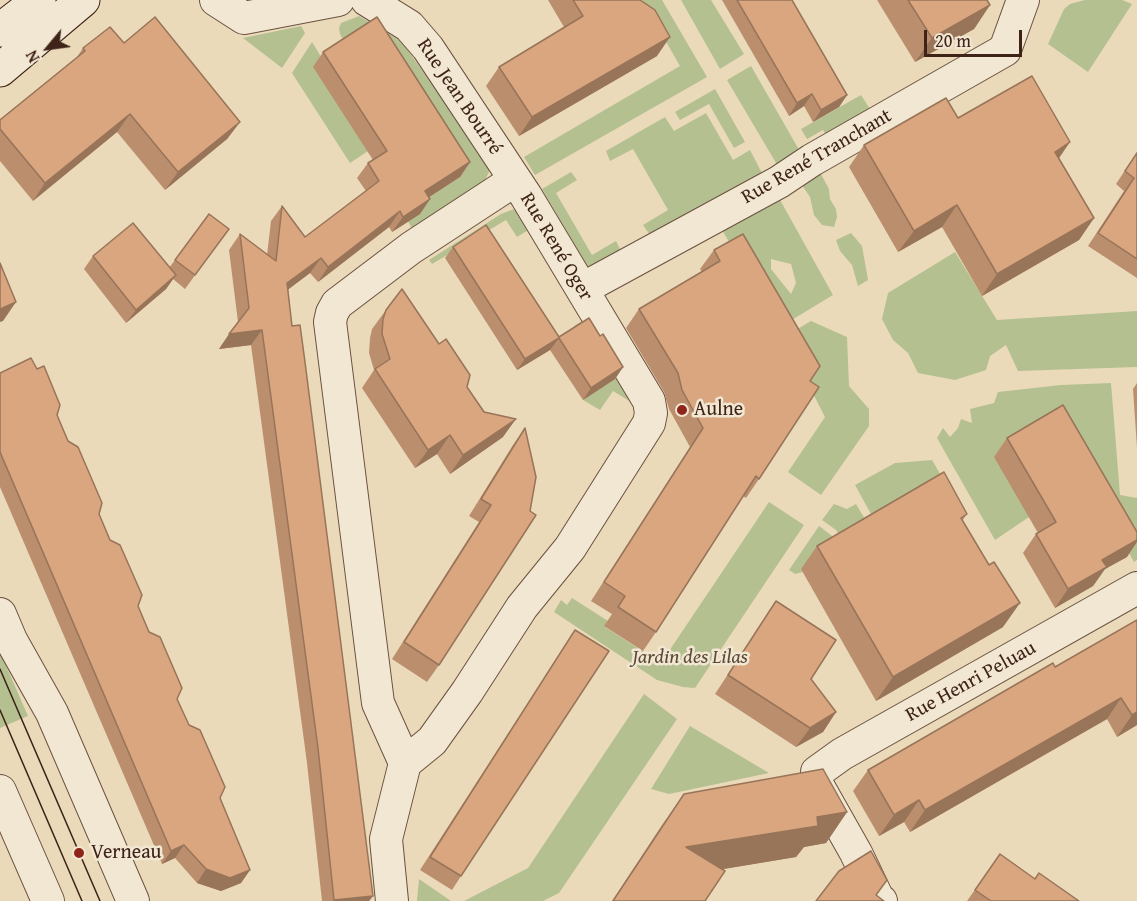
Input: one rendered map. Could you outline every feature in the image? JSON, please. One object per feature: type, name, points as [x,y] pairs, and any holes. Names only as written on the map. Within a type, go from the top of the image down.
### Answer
[{"type":"main road","points":[[0,30],[39,0]]},
{"type":"main road","points":[[0,70],[83,0]]},
{"type":"street","points":[[216,0],[244,18],[338,0]]},
{"type":"street","name":"Rue Jean Bourré","points":[[367,0],[409,26],[428,48],[515,180]]},
{"type":"street","name":"Rue René Tranchant","points":[[582,289],[779,182],[812,160],[1005,50],[1023,0]]},
{"type":"street","name":"Rue René Oger","points":[[515,180],[582,289],[649,401],[651,413],[649,423],[570,548],[522,607],[432,741],[405,763],[378,703],[330,322],[334,308],[411,248],[515,180]]},
{"type":"street","name":"Rue Henri Peluau","points":[[881,901],[817,784],[817,772],[842,754],[1137,588]]},
{"type":"street","points":[[0,614],[11,640],[52,713],[134,901]]},
{"type":"street","points":[[392,901],[386,839],[405,763]]},
{"type":"street","points":[[0,791],[48,901]]},
{"type":"green space","points":[[642,0],[662,0],[707,77],[535,175],[524,157],[680,66]]},
{"type":"green space","points":[[681,0],[711,0],[744,54],[720,69]]},
{"type":"green space","points":[[1085,0],[1122,0],[1132,4],[1088,72],[1048,44],[1064,9],[1070,4]]},
{"type":"green space","points":[[359,16],[402,42],[491,167],[484,183],[412,229],[408,221],[414,207],[460,177],[346,45],[340,34],[341,23]]},
{"type":"green space","points":[[301,26],[305,33],[282,68],[243,38]]},
{"type":"green space","points":[[312,42],[368,151],[350,163],[292,73]]},
{"type":"green space","points":[[751,66],[802,155],[779,168],[727,80]]},
{"type":"green space","points":[[715,89],[745,142],[734,148],[709,104],[680,120],[675,112]]},
{"type":"green space","points":[[861,95],[873,114],[829,140],[823,130],[807,139],[801,129]]},
{"type":"green space","points":[[706,113],[733,160],[750,150],[763,175],[650,235],[643,225],[668,210],[633,149],[610,161],[606,151],[665,117],[674,131]]},
{"type":"green space","points":[[571,172],[577,180],[556,193],[592,255],[616,241],[622,253],[593,269],[587,265],[542,189]]},
{"type":"green space","points":[[821,174],[836,209],[837,217],[834,227],[822,225],[814,215],[810,197],[802,185]]},
{"type":"green space","points":[[779,198],[833,295],[780,327],[722,230],[764,209]],"holes":[[[771,259],[791,264],[796,283],[791,294],[771,269]]]},
{"type":"green space","points":[[517,208],[530,229],[517,237],[506,220],[432,264],[429,260],[501,214]]},
{"type":"green space","points":[[851,233],[862,246],[868,280],[858,286],[852,265],[840,251],[836,240]]},
{"type":"green space","points":[[955,252],[997,320],[1137,311],[1137,367],[1018,371],[1006,345],[990,356],[986,370],[955,380],[918,373],[908,353],[893,340],[882,319],[888,293]]},
{"type":"green space","points":[[584,320],[631,402],[613,391],[600,410],[583,400],[613,379],[574,326]]},
{"type":"green space","points":[[811,321],[847,337],[849,386],[869,409],[869,426],[821,495],[788,472],[825,417],[784,337]]},
{"type":"green space","points":[[1111,383],[1120,495],[1137,498],[1137,560],[1134,562],[1062,432],[1029,517],[995,540],[937,438],[943,428],[950,437],[958,428],[961,419],[972,423],[970,409],[994,403],[998,392],[1061,385]]},
{"type":"green space","points":[[932,460],[952,494],[877,525],[855,485],[895,463]]},
{"type":"green space","name":"Jardin des Lilas","points":[[769,502],[804,525],[695,688],[657,680],[554,612],[561,600],[567,605],[572,598],[608,621],[605,627],[661,663]]},
{"type":"green space","points":[[834,504],[847,509],[856,504],[871,529],[845,544],[836,530],[822,520]]},
{"type":"green space","points":[[819,526],[831,535],[839,547],[801,569],[803,572],[795,574],[789,570]]},
{"type":"green space","points":[[0,652],[28,716],[0,728]]},
{"type":"green space","points":[[644,694],[677,719],[559,893],[543,901],[464,901],[528,868]]},
{"type":"green space","points":[[690,726],[769,773],[669,794],[651,789]]},
{"type":"green space","points":[[419,879],[451,901],[417,901]]},
{"type":"building","points":[[573,0],[640,0],[655,10],[670,37],[532,117],[499,67],[583,16]]},
{"type":"building","points":[[737,0],[792,0],[847,95],[821,110],[812,94],[797,103]]},
{"type":"building","points":[[908,0],[987,0],[990,5],[932,38]]},
{"type":"building","points":[[155,17],[240,122],[178,172],[130,114],[45,183],[0,129],[0,120],[85,51],[83,48],[110,27],[124,43]]},
{"type":"building","points":[[377,17],[470,162],[425,191],[430,199],[403,217],[400,211],[328,267],[321,258],[287,283],[292,326],[300,325],[373,896],[334,900],[318,748],[262,330],[229,334],[249,308],[240,234],[276,261],[282,206],[305,237],[379,181],[368,163],[387,151],[323,52]]},
{"type":"building","points":[[1032,76],[1070,142],[1055,152],[1094,218],[997,274],[957,205],[914,231],[864,145],[946,98],[958,118]]},
{"type":"building","points":[[1137,153],[1137,259],[1098,233],[1134,178],[1125,171]]},
{"type":"building","points":[[209,214],[229,229],[195,275],[175,260]]},
{"type":"building","points":[[133,223],[176,275],[136,310],[93,256]]},
{"type":"building","points":[[486,225],[559,337],[589,318],[600,336],[603,334],[623,367],[591,388],[559,338],[525,359],[453,247]]},
{"type":"building","points":[[743,234],[820,366],[810,381],[819,387],[759,479],[756,476],[656,632],[618,607],[625,596],[604,582],[703,428],[682,390],[678,373],[639,309],[720,261],[714,250]]},
{"type":"building","points":[[0,263],[16,302],[0,309]]},
{"type":"building","points":[[402,289],[439,344],[446,339],[470,375],[467,387],[484,412],[516,419],[463,455],[450,435],[428,450],[375,369],[390,359],[382,334],[383,319],[386,310]]},
{"type":"building","points":[[31,358],[37,369],[44,366],[60,405],[57,415],[68,441],[78,447],[102,503],[99,514],[110,540],[120,545],[142,595],[138,606],[149,632],[160,637],[182,688],[177,699],[189,725],[200,730],[225,787],[220,798],[250,870],[230,878],[206,869],[184,845],[171,851],[0,452],[0,373]]},
{"type":"building","points":[[1063,405],[1137,532],[1137,540],[1102,560],[1107,567],[1068,589],[1036,534],[1056,522],[1007,438]]},
{"type":"building","points":[[525,428],[536,477],[530,511],[536,515],[439,665],[404,642],[491,505],[481,499]]},
{"type":"building","points":[[944,472],[967,514],[961,518],[989,565],[994,562],[1020,603],[893,677],[817,546]]},
{"type":"building","points":[[776,601],[836,640],[811,679],[836,712],[810,728],[728,675]]},
{"type":"building","points":[[1137,620],[1137,712],[1132,715],[1121,698],[925,810],[919,800],[894,815],[868,770],[1053,663],[1055,667]]},
{"type":"building","points":[[575,630],[609,651],[461,876],[430,857]]},
{"type":"building","points":[[823,769],[847,812],[817,817],[818,826],[686,847],[725,871],[705,901],[613,901],[684,794]]},
{"type":"building","points":[[871,851],[887,880],[876,895],[884,901],[816,901],[839,871]]},
{"type":"building","points":[[1000,854],[1035,879],[1039,873],[1079,901],[991,901],[975,890]]},
{"type":"tram line","points":[[0,669],[100,901]]},
{"type":"tram line","points":[[0,710],[82,901]]},
{"type":"place","name":"Aulne","points":[[682,410]]},
{"type":"place","name":"Verneau","points":[[79,853]]}]
